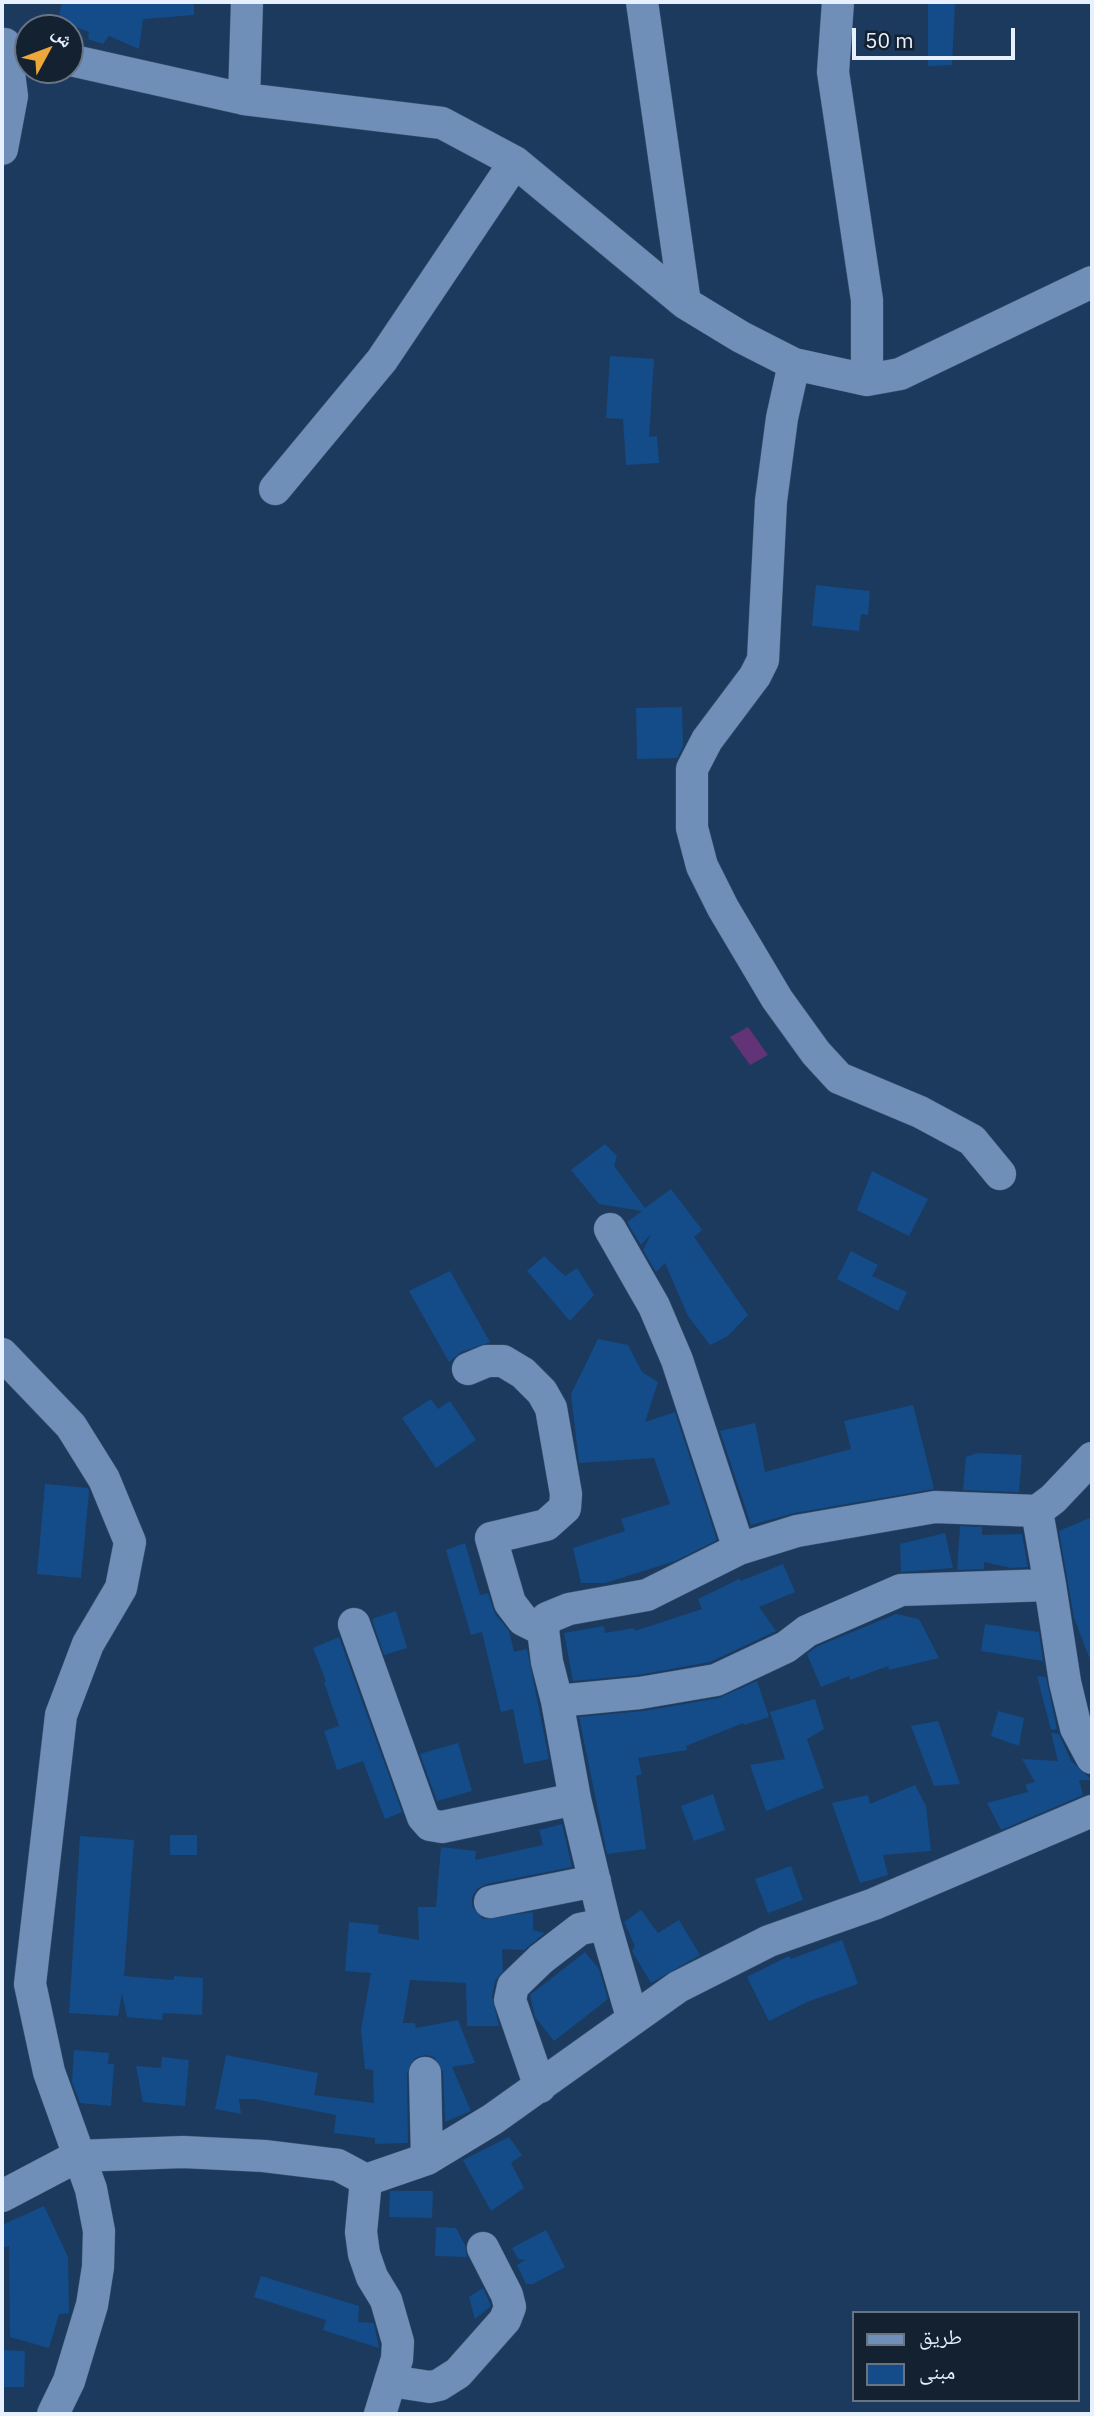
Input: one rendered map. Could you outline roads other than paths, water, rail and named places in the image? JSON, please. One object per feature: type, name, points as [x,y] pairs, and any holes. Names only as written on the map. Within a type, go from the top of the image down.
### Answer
[{"type":"street","points":[[244,99],[247,2]]},
{"type":"street","points":[[642,2],[685,303]]},
{"type":"street","points":[[838,2],[833,72],[867,300],[867,380]]},
{"type":"street","points":[[2,149],[12,96],[11,46]]},
{"type":"street","points":[[84,63],[244,99],[442,123],[515,162],[685,303],[794,364],[867,380],[900,374],[1092,282]]},
{"type":"street","points":[[275,489],[382,360],[515,162]]},
{"type":"street","points":[[794,364],[782,418],[772,501],[763,660],[755,676],[707,740],[692,769],[692,828],[698,853],[723,908],[777,999],[839,1078],[920,1112],[972,1140],[1000,1174]]},
{"type":"street","points":[[610,1229],[654,1306],[677,1360],[739,1549]]},
{"type":"street","points":[[468,1369],[496,1359],[512,1366],[541,1392],[551,1408],[567,1500],[565,1508],[558,1518],[546,1525],[491,1538],[510,1603],[523,1620],[543,1630]]},
{"type":"street","points":[[5,1364],[71,1426],[104,1479],[130,1542],[121,1588],[88,1644],[61,1715],[16,1986],[96,2208],[98,2267],[83,2339],[53,2414]]},
{"type":"street","points":[[632,2017],[605,1924],[575,1799],[547,1662],[543,1630],[547,1618],[556,1613],[647,1595],[739,1549],[797,1531],[935,1507],[1037,1511],[1053,1499],[1092,1458]]},
{"type":"street","points":[[1037,1511],[1065,1682],[1076,1728],[1092,1758]]},
{"type":"street","points":[[557,1701],[640,1693],[716,1680],[786,1647],[807,1631],[901,1591],[1050,1585]]},
{"type":"street","points":[[354,1624],[423,1817],[430,1825],[442,1827],[575,1799]]},
{"type":"street","points":[[2,2196],[78,2156],[183,2152],[264,2156],[338,2165],[366,2180],[427,2159],[540,2087],[632,2017],[678,1987],[769,1941],[874,1905],[1092,1811]]},
{"type":"street","points":[[490,1902],[595,1881]]},
{"type":"street","points":[[540,2087],[510,2000],[513,1986],[541,1959],[580,1929],[605,1924]]},
{"type":"street","points":[[425,2073],[427,2159]]},
{"type":"street","points":[[366,2180],[361,2232],[364,2254],[394,2322],[398,2342],[391,2381],[380,2414]]},
{"type":"street","points":[[391,2381],[430,2387],[439,2385],[457,2373],[500,2326],[510,2307],[500,2278],[483,2248]]}]
